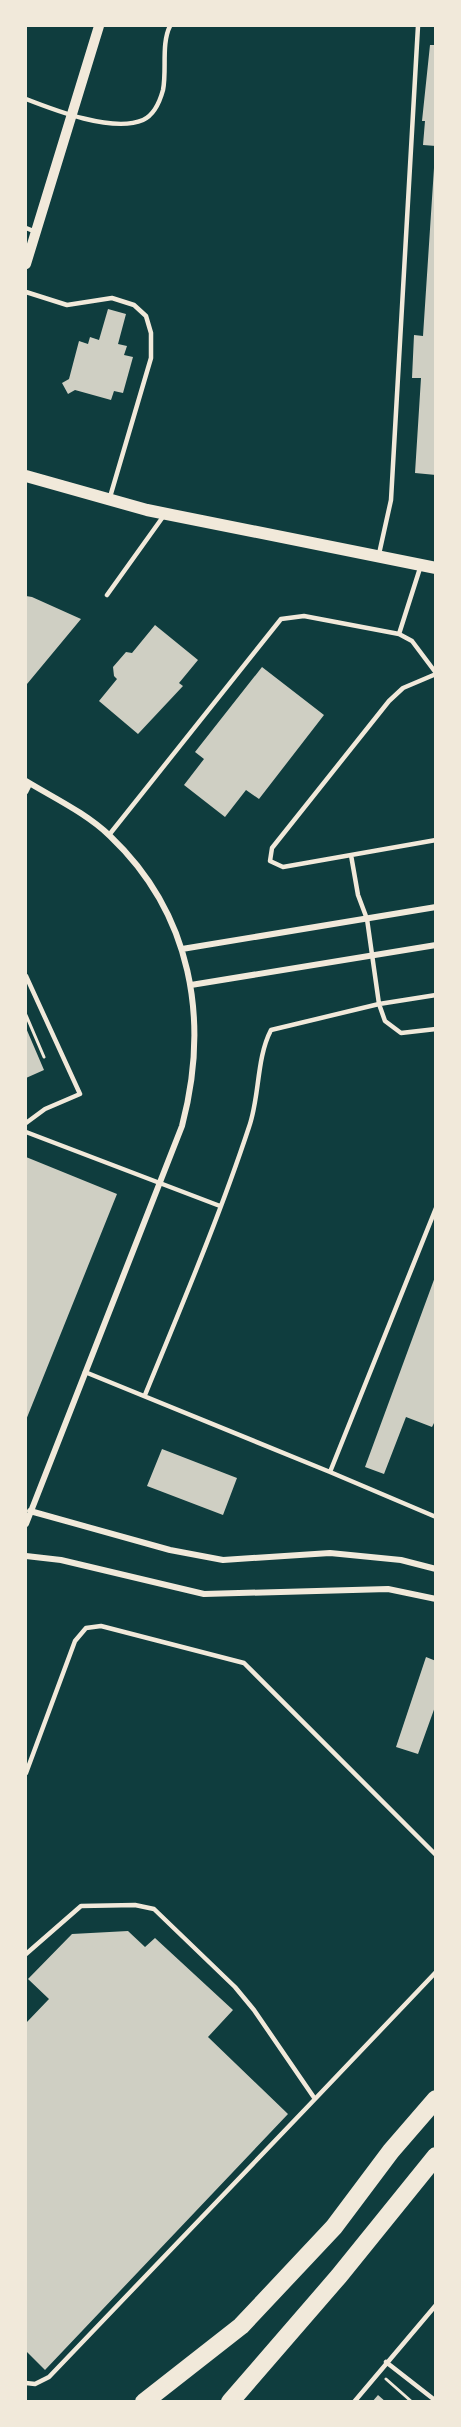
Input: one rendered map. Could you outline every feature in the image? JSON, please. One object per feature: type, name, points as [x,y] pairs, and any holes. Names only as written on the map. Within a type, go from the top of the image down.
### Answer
[{"type":"highway","points":[[144,2402],[241,2326],[334,2227],[391,2151],[435,2100]]},
{"type":"highway","points":[[230,2402],[346,2268],[435,2156]]},
{"type":"main road","points":[[26,476],[165,514],[435,568]]},
{"type":"street","points":[[26,264],[31,230],[73,115],[99,26]]},
{"type":"street","points":[[26,1524],[182,1126],[194,1072],[196,1044],[194,999],[182,949],[147,880],[109,835],[72,808],[28,783]]},
{"type":"street","points":[[182,949],[435,907]]},
{"type":"street","points":[[190,985],[435,945]]},
{"type":"street","points":[[30,1511],[170,1550],[223,1560],[330,1553],[401,1560],[435,1569]]},
{"type":"street","points":[[26,1556],[72,1562],[204,1594],[388,1589],[435,1599]]},
{"type":"lane","points":[[26,99],[73,115],[124,123],[144,120],[153,113],[163,89],[170,26]]},
{"type":"lane","points":[[378,557],[391,500],[418,26]]},
{"type":"lane","points":[[26,292],[67,305],[112,298],[134,305],[146,316],[151,333],[152,358],[109,500]]},
{"type":"lane","points":[[107,595],[165,514]]},
{"type":"lane","points":[[399,634],[421,565]]},
{"type":"lane","points":[[109,835],[281,619],[304,616],[399,634],[412,641],[435,673],[403,688],[389,700],[272,848],[269,855],[270,861],[283,867],[435,840]]},
{"type":"lane","points":[[26,792],[28,783]]},
{"type":"lane","points":[[351,855],[358,895],[367,919],[379,1004],[385,1021],[401,1033],[435,1029]]},
{"type":"lane","points":[[26,976],[80,1094],[45,1108],[26,1124]]},
{"type":"lane","points":[[145,1395],[253,1116],[264,1044],[271,1030],[379,1004],[435,995]]},
{"type":"lane","points":[[26,1132],[160,1181],[220,1206]]},
{"type":"lane","points":[[330,1472],[435,1208]]},
{"type":"lane","points":[[85,1372],[435,1517]]},
{"type":"lane","points":[[26,1773],[75,1641],[86,1628],[101,1626],[244,1663],[435,1855]]},
{"type":"lane","points":[[26,1954],[81,1906],[133,1905],[154,1909],[235,1988],[254,2010],[315,2099]]},
{"type":"lane","points":[[26,2383],[35,2384],[49,2377],[435,1972]]},
{"type":"lane","points":[[354,2402],[435,2305]]},
{"type":"lane","points":[[386,2362],[435,2401]]},
{"type":"path","points":[[26,1015],[44,1057]]},
{"type":"path","points":[[378,2372],[412,2402]]},
{"type":"building","points":[[430,45],[436,45],[436,146],[423,145],[425,121],[422,121]]},
{"type":"building","points":[[434,168],[436,168],[436,475],[415,473],[421,378],[412,378],[414,335],[423,336]]},
{"type":"building","points":[[108,309],[126,314],[118,344],[127,346],[124,355],[133,357],[123,393],[114,391],[111,400],[75,390],[68,394],[62,383],[69,379],[79,341],[88,344],[90,337],[99,340]]},
{"type":"building","points":[[26,596],[81,619],[27,684]]},
{"type":"building","points":[[155,625],[198,660],[179,683],[183,686],[138,734],[99,701],[117,679],[114,676],[113,667],[126,652],[132,653]]},
{"type":"building","points":[[262,667],[324,715],[259,799],[246,790],[225,817],[184,785],[204,759],[195,752]]},
{"type":"building","points":[[26,1028],[44,1070],[26,1078]]},
{"type":"building","points":[[26,1157],[117,1194],[26,1420]]},
{"type":"building","points":[[435,1277],[436,1419],[432,1427],[406,1417],[384,1474],[365,1467]]},
{"type":"building","points":[[162,1449],[237,1478],[223,1515],[147,1486]]},
{"type":"building","points":[[426,1657],[436,1661],[436,1704],[418,1754],[396,1747]]},
{"type":"building","points":[[128,1931],[145,1947],[155,1938],[233,2010],[208,2037],[288,2114],[45,2370],[26,2351],[26,2023],[49,1999],[28,1979],[72,1934]]},
{"type":"building","points":[[378,2395],[386,2402],[372,2402]]}]
